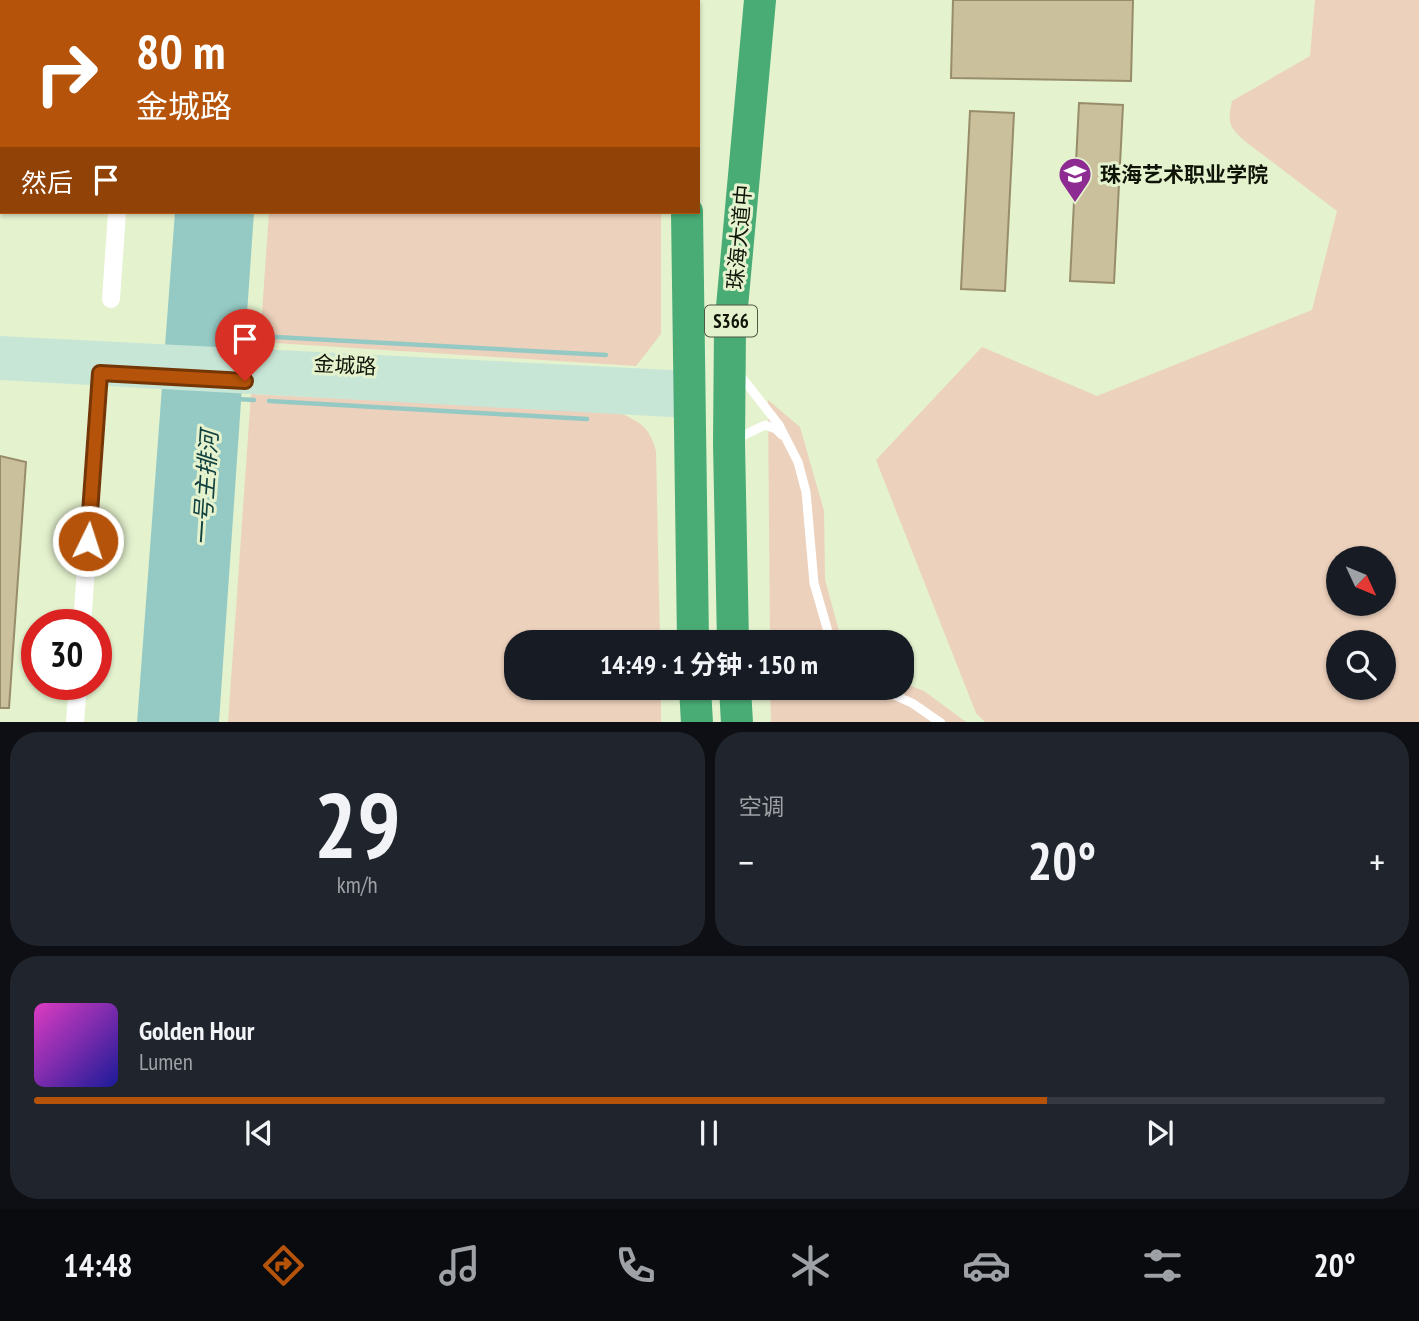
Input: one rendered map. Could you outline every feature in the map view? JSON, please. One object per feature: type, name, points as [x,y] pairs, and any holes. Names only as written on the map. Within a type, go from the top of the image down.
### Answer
[{"type":"highway","name":"珠海大道中","points":[[733,630],[730,329],[760,0]]},
{"type":"highway","name":"S366","points":[[687,214],[693,630]]},
{"type":"highway","points":[[696,700],[697,722]]},
{"type":"highway","points":[[736,700],[737,722]]},
{"type":"street","points":[[111,299],[117,214]]},
{"type":"street","name":"金城路","points":[[0,348],[113,367]]},
{"type":"street","points":[[84,609],[113,367]]},
{"type":"street","name":"金城路","points":[[0,368],[163,367],[689,395]]},
{"type":"street","points":[[75,722],[77,700]]},
{"type":"lane","points":[[730,360],[779,425],[798,462],[806,492],[814,583],[828,630]]},
{"type":"lane","points":[[729,443],[754,428],[765,425],[776,429],[785,439]]},
{"type":"lane","points":[[905,700],[940,722]]},
{"type":"shaded area","points":[[1315,0],[1419,0],[1419,722],[985,722],[976,713],[876,460],[982,347],[1097,396],[1312,310],[1337,211],[1236,132],[1231,124],[1232,101],[1310,56]]},
{"type":"shaded area","points":[[269,214],[661,214],[661,334],[636,366],[260,342]]},
{"type":"shaded area","points":[[251,394],[618,412],[643,426],[656,451],[660,630],[504,630],[504,700],[661,700],[661,722],[228,722]]},
{"type":"shaded area","points":[[768,400],[800,427],[824,511],[825,580],[839,630],[770,630]]},
{"type":"shaded area","points":[[914,687],[924,691],[966,722],[771,722],[770,700],[914,700]]},
{"type":"water","name":"一号主排河","points":[[175,214],[254,214],[219,722],[137,722]]},
{"type":"building","points":[[953,0],[1133,0],[1131,81],[951,78]]},
{"type":"building","points":[[1079,103],[1123,105],[1114,283],[1070,281]]},
{"type":"building","points":[[970,111],[1014,113],[1005,291],[961,289]]},
{"type":"building","points":[[0,456],[26,462],[9,708],[0,708]]},
{"type":"waterway","points":[[242,335],[255,336]]},
{"type":"waterway","points":[[275,337],[606,355]]},
{"type":"waterway","points":[[238,399],[254,400]]},
{"type":"waterway","points":[[269,401],[587,419]]},
{"type":"place","name":"珠海艺术职业学院","points":[[1075,204]]},
{"type":"route","points":[[88,541],[100,373],[245,381]]}]
